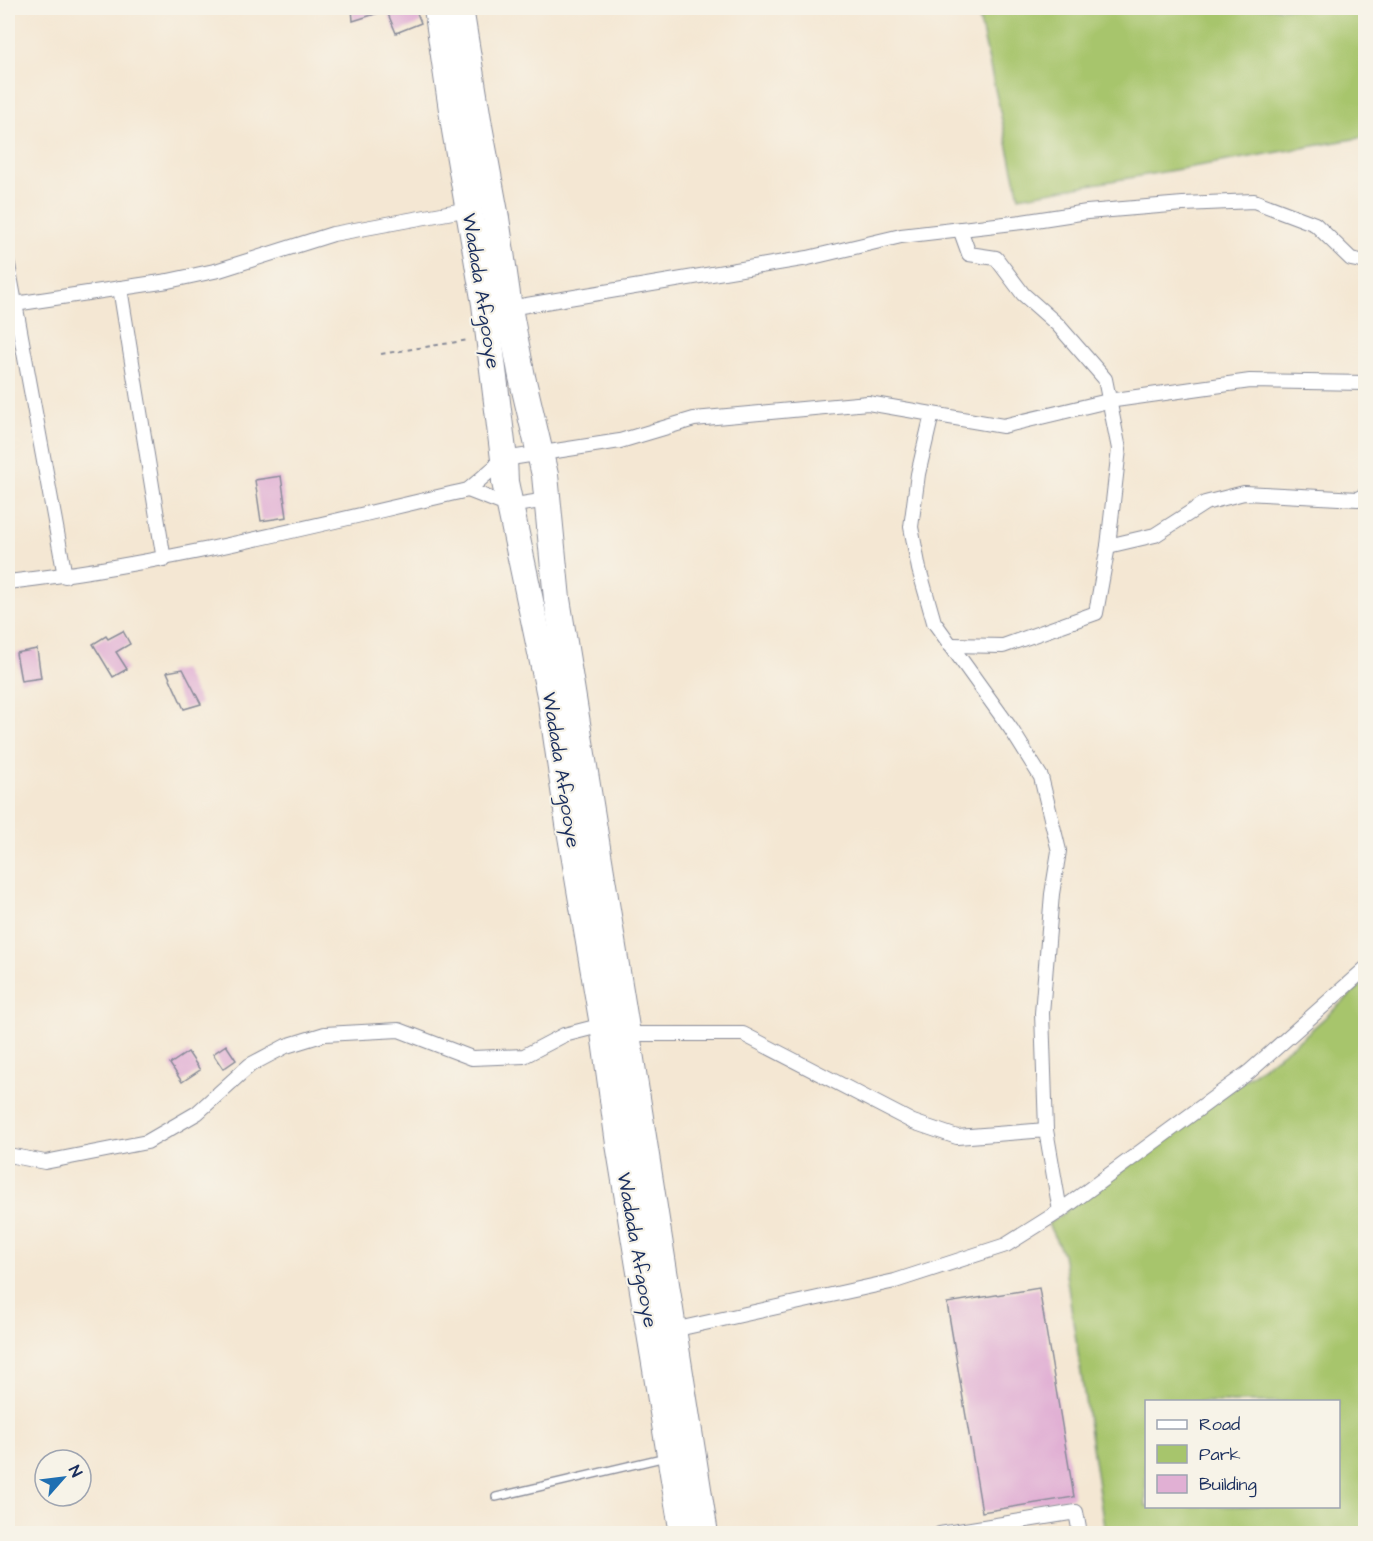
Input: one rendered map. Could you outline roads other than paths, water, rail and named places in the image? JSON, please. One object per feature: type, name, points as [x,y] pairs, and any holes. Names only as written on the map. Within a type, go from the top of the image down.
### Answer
[{"type":"highway","name":"Wadada Afgooye","points":[[436,8],[490,337],[505,483],[551,700],[603,1025],[619,1144],[683,1533]]},
{"type":"highway","name":"Wadada Afgooye","points":[[460,8],[509,308],[522,377],[545,475],[556,599],[705,1533]]},
{"type":"street","points":[[509,308],[808,258],[901,236],[1087,212],[1183,204],[1254,201],[1315,224],[1351,259],[1365,262]]},
{"type":"street","points":[[11,305],[219,270],[333,234],[469,209]]},
{"type":"street","points":[[950,645],[1003,646],[1096,613],[1108,546],[1119,449],[1105,379],[1058,325],[1023,294],[996,258],[969,254],[960,229]]},
{"type":"street","points":[[8,264],[11,305],[65,576]]},
{"type":"street","points":[[120,288],[164,560]]},
{"type":"street","points":[[8,582],[65,576],[164,560],[468,490],[504,459],[620,441],[694,419],[868,403],[1003,426],[1108,401],[1250,381],[1365,383]]},
{"type":"street","points":[[932,414],[918,474],[911,527],[919,569],[934,622],[1011,729],[1041,777],[1059,850],[1052,894],[1042,1013],[1046,1130],[1060,1210]]},
{"type":"street","points":[[468,490],[509,506],[547,500]]},
{"type":"street","points":[[1108,546],[1155,535],[1204,503],[1244,493],[1358,499],[1365,494]]},
{"type":"street","points":[[674,1330],[906,1278],[1006,1245],[1060,1210],[1249,1072],[1365,968]]},
{"type":"street","points":[[8,1155],[45,1162],[147,1142],[197,1113],[250,1065],[286,1046],[325,1034],[399,1030],[472,1058],[524,1056],[564,1035],[603,1025]]},
{"type":"street","points":[[627,1034],[743,1034],[913,1122],[957,1137],[1046,1130]]},
{"type":"street","points":[[940,1533],[1076,1512],[1080,1533]]},
{"type":"lane","points":[[496,1497],[671,1455]]}]
